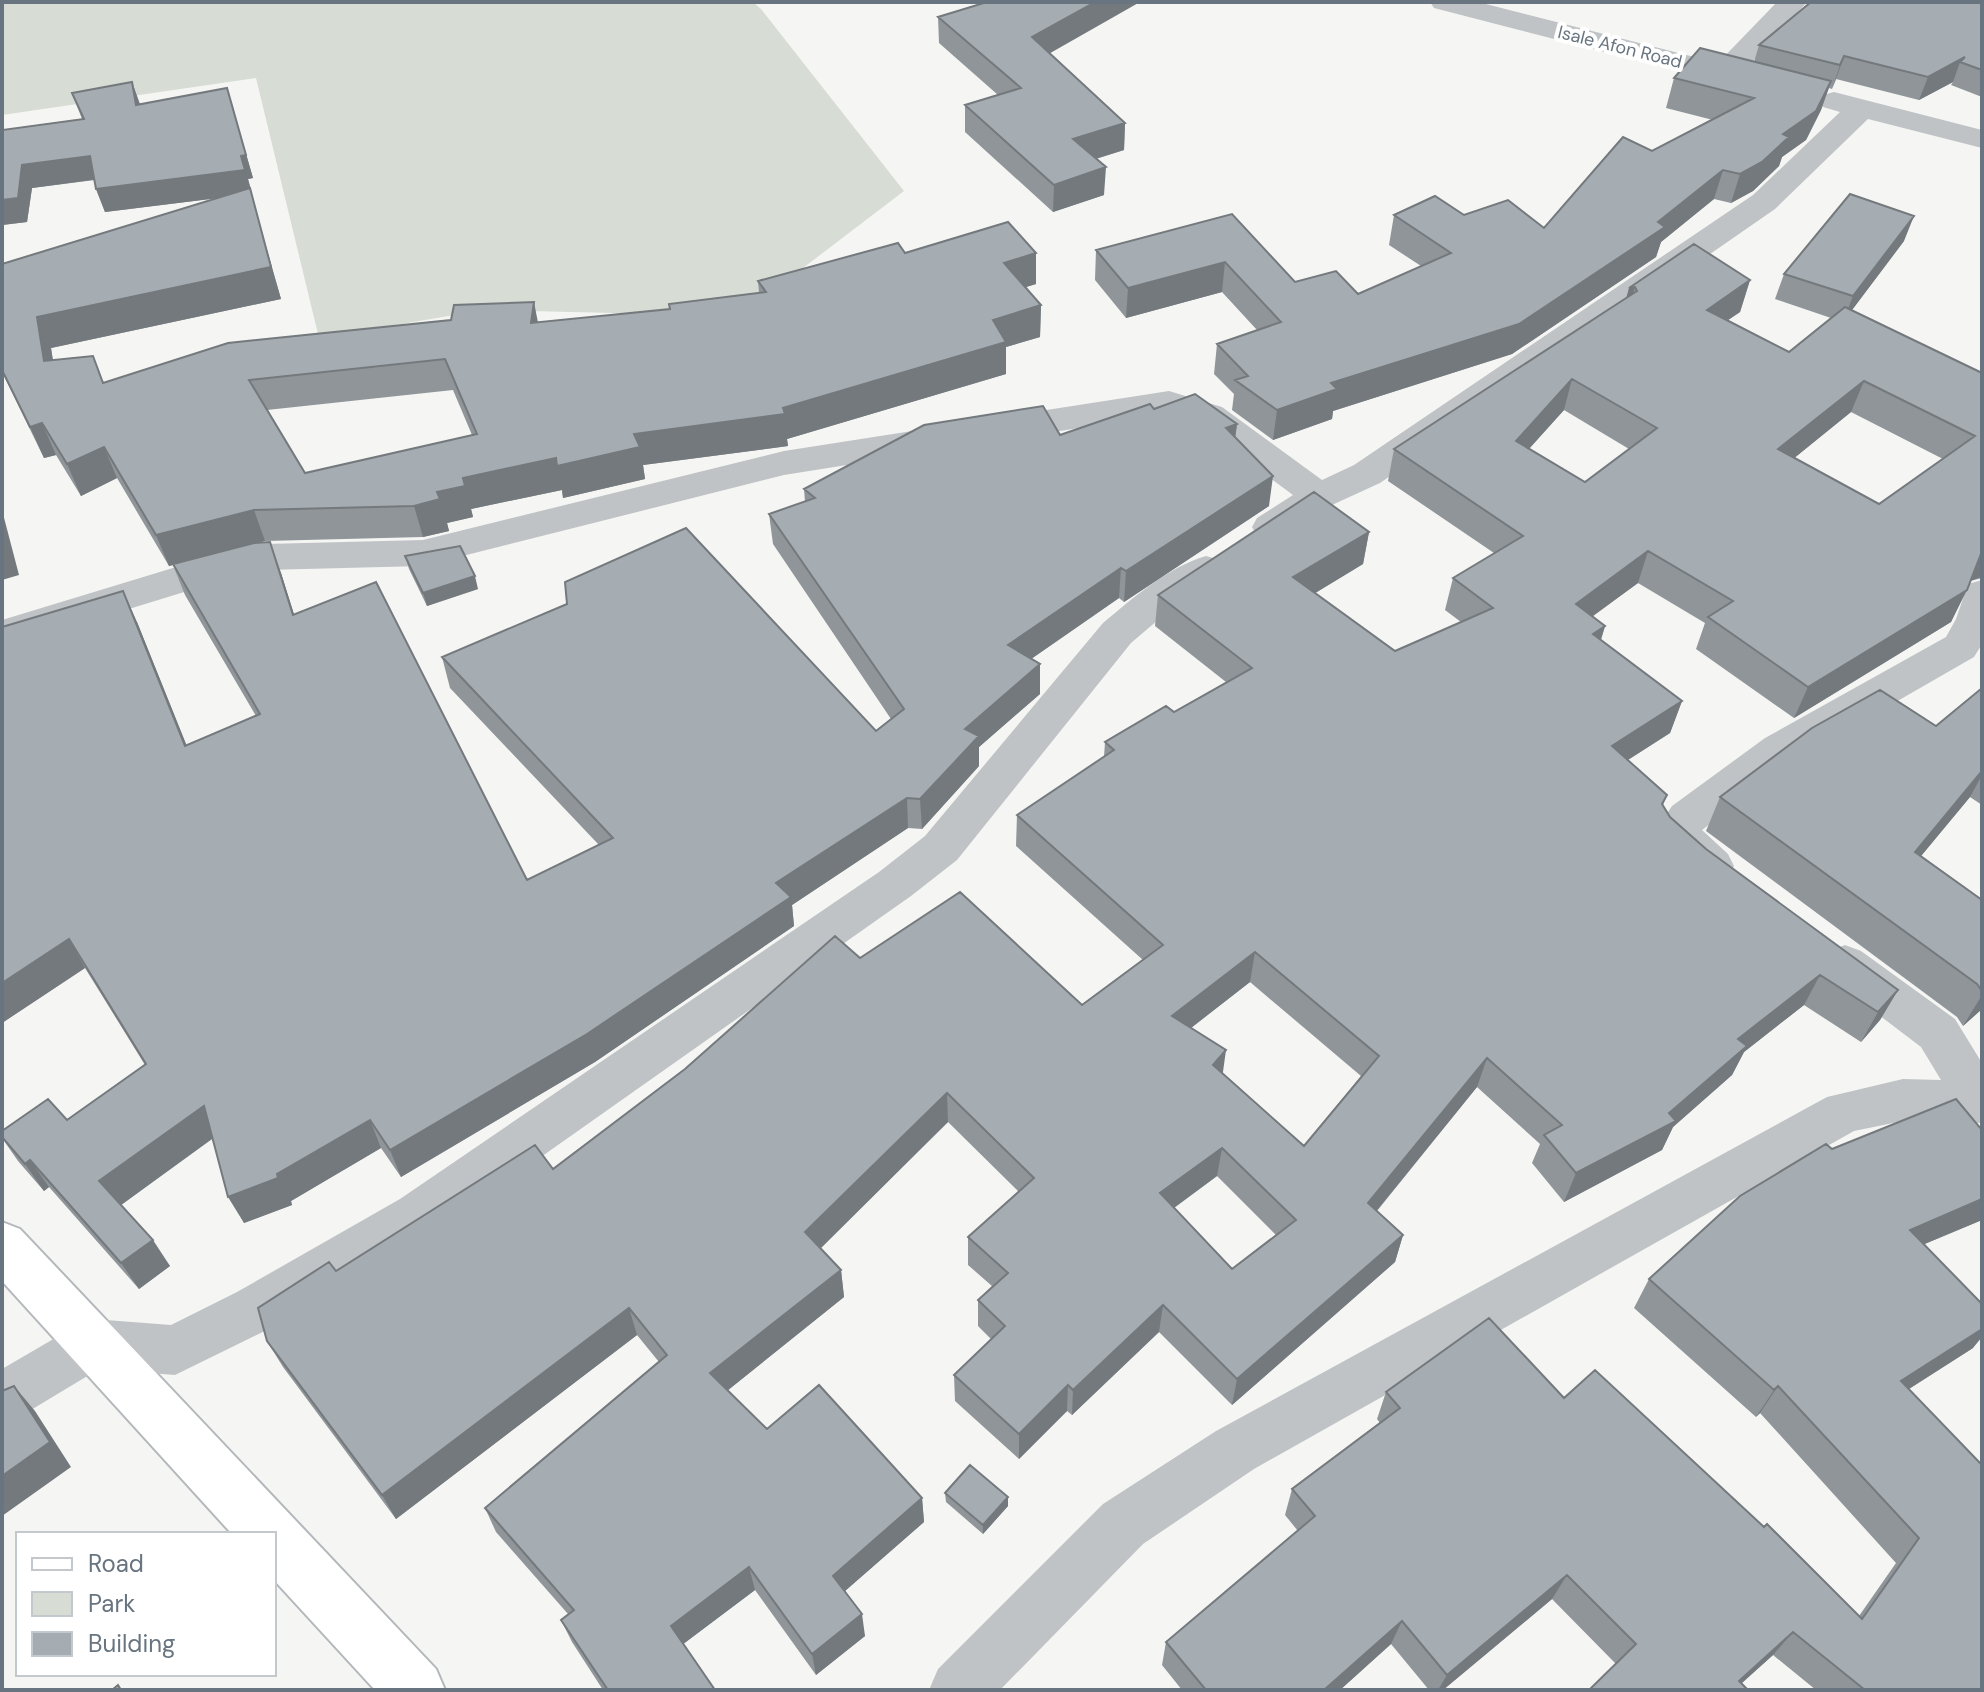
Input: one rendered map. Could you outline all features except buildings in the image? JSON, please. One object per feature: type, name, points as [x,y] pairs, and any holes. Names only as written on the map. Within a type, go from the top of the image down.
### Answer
[{"type":"main road","points":[[2,1245],[268,1532]]},
{"type":"main road","points":[[276,1541],[415,1690]]},
{"type":"street","name":"Isale Afon Road","points":[[1444,2],[1771,85]]},
{"type":"street","points":[[1725,74],[1793,2]]},
{"type":"street","points":[[1801,93],[1982,139]]},
{"type":"street","points":[[2,1398],[93,1344],[175,1350],[256,1309],[418,1215],[941,848],[1117,633],[1151,604],[1319,496],[1367,474],[1764,202],[1862,108]]},
{"type":"street","points":[[2,634],[200,573],[265,557],[423,553],[784,463],[1169,402],[1209,415],[1319,496]]},
{"type":"street","points":[[1748,892],[1675,834],[1687,818],[1780,749],[1960,647],[1976,619],[1982,594]]},
{"type":"street","points":[[1811,938],[1938,1033],[1981,1102]]},
{"type":"street","points":[[959,1690],[1123,1524],[1235,1450],[1844,1112],[1903,1100],[1981,1102]]},
{"type":"green space","points":[[2,2],[753,2],[904,191],[740,316],[484,310],[319,338],[256,78],[2,115]]}]
